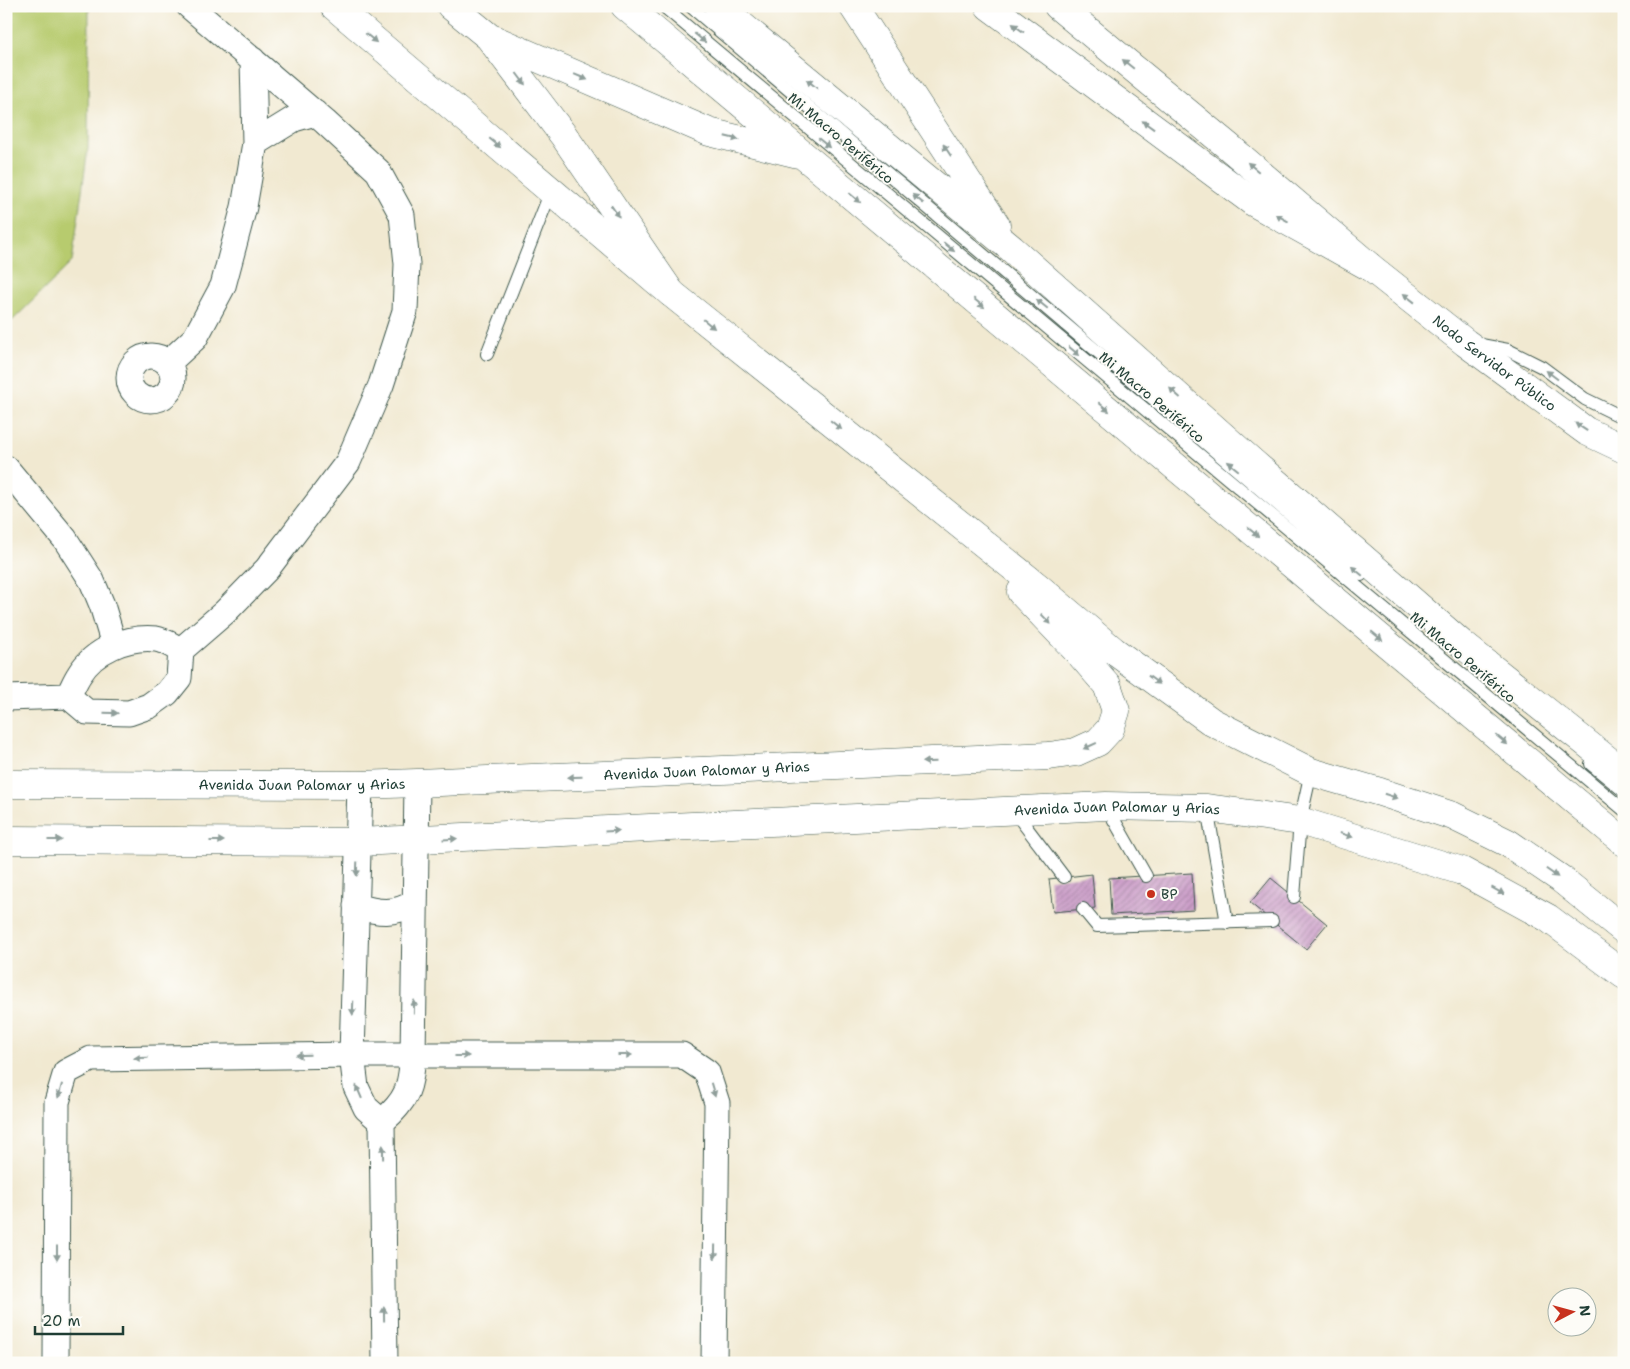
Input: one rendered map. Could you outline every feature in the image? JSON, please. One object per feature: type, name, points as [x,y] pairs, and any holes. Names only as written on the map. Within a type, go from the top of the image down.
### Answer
[{"type":"main road","points":[[334,6],[672,293],[1038,587],[1114,652],[1212,722],[1311,772],[1453,816],[1508,843],[1561,879],[1624,930]]},
{"type":"main road","points":[[451,6],[488,37],[564,136],[672,293]]},
{"type":"main road","points":[[626,6],[1624,842]]},
{"type":"main road","points":[[718,6],[1012,249],[1463,645],[1624,773]]},
{"type":"main road","points":[[853,6],[1012,249]]},
{"type":"main road","points":[[988,6],[1253,202],[1370,267]]},
{"type":"main road","points":[[1058,6],[1370,267]]},
{"type":"main road","points":[[488,37],[709,132],[804,156]]},
{"type":"main road","name":"Nodo Servidor Público","points":[[1370,267],[1466,342],[1586,431],[1624,449]]},
{"type":"main road","name":"Avenida Juan Palomar y Arias","points":[[6,784],[417,784],[1049,756],[1076,752],[1098,742],[1110,729],[1116,711],[1107,685],[1082,655],[940,508]]},
{"type":"main road","name":"Avenida Juan Palomar y Arias","points":[[6,840],[358,842],[1106,806],[1207,808],[1300,820],[1462,871],[1548,918],[1624,975]]},
{"type":"street","points":[[6,698],[68,696],[87,712],[129,713],[149,706],[166,693],[179,678],[181,650],[225,612],[267,570],[348,462],[381,385],[405,311],[407,264],[402,216],[378,171],[315,113],[189,6]]},
{"type":"street","points":[[168,363],[194,338],[223,286],[244,207],[254,143],[253,60]]},
{"type":"street","points":[[254,143],[294,118],[315,113]]},
{"type":"street","points":[[6,449],[6,455]]},
{"type":"street","points":[[6,468],[64,539],[92,581],[102,605],[114,645]]},
{"type":"street","points":[[68,696],[84,668],[94,657],[114,645],[136,639],[158,639],[181,650]]},
{"type":"street","points":[[382,1122],[399,1107],[411,1083],[417,784]]},
{"type":"street","points":[[360,785],[352,1054],[356,1087],[366,1108],[382,1122],[385,1363]]},
{"type":"street","points":[[356,906],[373,912],[388,912],[404,909],[415,902]]},
{"type":"street","points":[[56,1363],[57,1102],[66,1072],[91,1058],[352,1054],[413,1056],[682,1055],[707,1072],[717,1103],[714,1363]]},
{"type":"lane","name":"Mi Macro Periférico","points":[[663,6],[1624,810]]},
{"type":"lane","name":"Mi Macro Periférico","points":[[690,6],[1422,626],[1519,705]]},
{"type":"lane","points":[[487,354],[551,191]]},
{"type":"lane","points":[[1466,342],[1508,350],[1542,367],[1585,399],[1624,418]]},
{"type":"lane","points":[[1579,754],[1624,791]]},
{"type":"lane","points":[[1294,897],[1300,820],[1311,772]]},
{"type":"lane","points":[[1106,806],[1146,876]]},
{"type":"lane","points":[[1207,808],[1227,923]]},
{"type":"lane","points":[[1014,811],[1064,877]]},
{"type":"lane","points":[[1083,909],[1097,926],[1272,921]]},
{"type":"lane","points":[[1164,912],[1174,924]]},
{"type":"green space","points":[[6,6],[89,6],[88,148],[72,262],[13,320],[6,323]]},
{"type":"building","name":"BP","points":[[1192,873],[1194,910],[1111,915],[1109,878]]},
{"type":"building","points":[[1092,874],[1095,908],[1053,912],[1049,879]]},
{"type":"building","points":[[1271,878],[1327,924],[1306,949],[1250,903]]},
{"type":"place","name":"BP","points":[[1151,894]]}]
